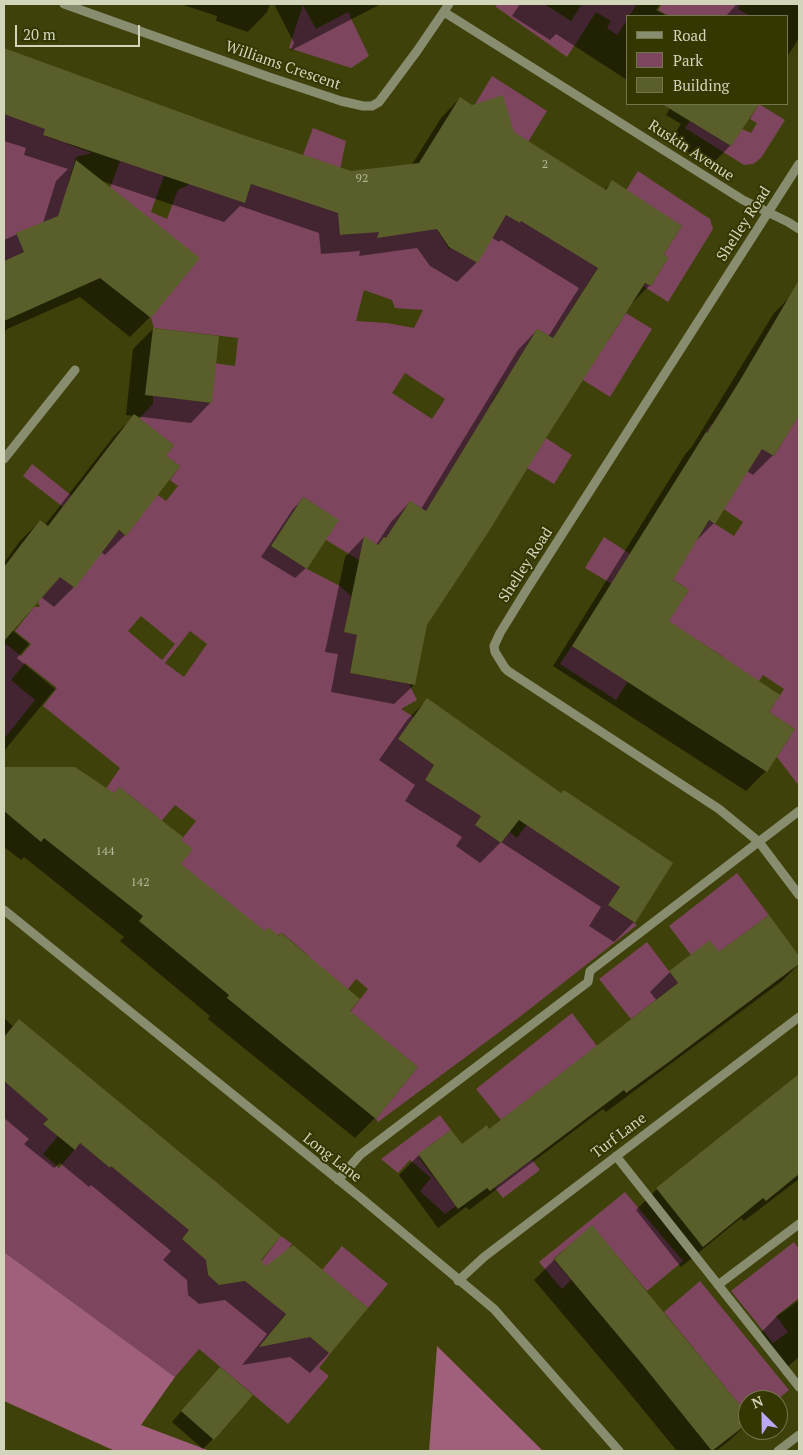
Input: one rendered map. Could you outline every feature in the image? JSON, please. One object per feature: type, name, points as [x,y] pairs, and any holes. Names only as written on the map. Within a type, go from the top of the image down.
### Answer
[{"type":"street","name":"Williams Crescent","points":[[64,4],[269,77],[341,101],[363,106],[372,106],[380,102],[446,8]]},
{"type":"street","name":"Ruskin Avenue","points":[[446,8],[743,200],[799,229]]},
{"type":"street","name":"Shelley Road","points":[[799,164],[522,596],[494,646],[495,652],[505,668],[719,809],[759,842],[799,895]]},
{"type":"street","points":[[4,459],[75,370]]},
{"type":"street","points":[[338,1180],[360,1155],[588,982],[590,971],[799,811]]},
{"type":"street","name":"Long Lane","points":[[4,910],[338,1180],[494,1309],[619,1451]]},
{"type":"street","name":"Turf Lane","points":[[458,1280],[484,1257],[799,1016]]},
{"type":"street","points":[[616,1156],[799,1388]]},
{"type":"street","points":[[718,1285],[799,1224]]},
{"type":"street","points":[[778,1451],[799,1435]]},
{"type":"green space","points":[[495,4],[544,4],[571,21],[582,4],[637,4],[630,15],[626,15],[626,22],[617,35],[607,28],[611,21],[596,12],[567,57],[496,7]]},
{"type":"green space","points":[[662,4],[741,4],[738,9],[748,15],[667,15],[658,10]]},
{"type":"green space","points":[[303,5],[316,29],[348,12],[369,56],[351,68],[289,48]]},
{"type":"green space","points":[[492,76],[547,111],[512,168],[503,213],[520,223],[530,207],[608,219],[638,171],[710,219],[713,229],[668,302],[643,286],[646,283],[651,286],[668,258],[664,254],[682,226],[641,200],[567,316],[608,341],[626,313],[652,329],[610,397],[583,380],[560,327],[553,338],[537,329],[527,345],[542,354],[519,391],[504,382],[491,403],[505,412],[487,442],[467,442],[475,459],[447,477],[436,495],[438,519],[410,501],[395,524],[409,533],[400,547],[384,537],[376,549],[429,603],[318,535],[331,515],[303,497],[271,546],[307,569],[340,586],[351,596],[344,632],[374,639],[371,652],[354,649],[350,673],[409,684],[417,700],[401,709],[414,717],[398,739],[434,765],[425,780],[445,793],[454,780],[489,804],[475,825],[501,843],[510,832],[517,838],[552,789],[620,887],[608,905],[637,925],[517,1019],[378,1122],[376,1119],[418,1067],[350,1012],[368,989],[356,979],[345,993],[291,980],[309,956],[282,933],[244,957],[157,899],[181,840],[196,821],[175,805],[158,825],[155,815],[119,787],[79,837],[75,834],[120,768],[43,706],[57,688],[25,663],[11,680],[35,700],[4,739],[4,647],[6,644],[21,656],[31,644],[15,631],[34,607],[40,607],[38,602],[58,576],[111,525],[126,536],[139,519],[142,483],[166,501],[178,486],[170,480],[180,466],[166,456],[174,445],[139,419],[153,404],[153,396],[212,403],[198,361],[235,366],[238,338],[154,328],[129,241],[100,278],[91,282],[64,224],[16,233],[24,252],[11,258],[19,311],[4,299],[4,114],[6,115],[10,105],[48,119],[43,135],[59,141],[64,127],[71,129],[67,144],[92,153],[76,157],[67,186],[106,199],[127,142],[165,173],[151,212],[167,219],[178,190],[188,185],[196,166],[245,202],[251,184],[322,207],[335,166],[303,155],[313,128],[346,141],[336,189],[341,235],[356,234],[430,218],[449,249],[465,239],[474,106]],"holes":[[[364,290],[392,300],[395,308],[423,310],[414,328],[387,323],[356,321]],[[405,373],[445,399],[432,419],[392,393]],[[141,616],[175,644],[162,660],[128,631]],[[190,631],[207,644],[184,677],[165,663]]]},
{"type":"green space","points":[[758,105],[761,105],[785,120],[761,158],[753,164],[744,165],[685,128],[690,121],[731,146],[742,129],[751,133],[757,123],[750,119]]},
{"type":"green space","points":[[799,415],[799,786],[777,757],[795,729],[769,712],[784,689],[763,675],[745,702],[722,656],[696,639],[669,681],[650,613],[680,603],[689,590],[672,579],[709,520],[734,536],[743,522],[719,506],[748,458],[706,432],[711,424],[713,425],[716,418],[774,456]]},
{"type":"green space","points":[[546,438],[572,455],[554,484],[527,468]]},
{"type":"green space","points":[[32,464],[72,496],[63,507],[23,476]]},
{"type":"green space","points":[[604,537],[630,554],[612,584],[585,568]]},
{"type":"green space","points":[[572,646],[628,681],[616,700],[560,664]]},
{"type":"green space","points":[[737,873],[769,915],[719,952],[691,955],[669,926]]},
{"type":"green space","points":[[647,942],[678,983],[631,1019],[599,979]]},
{"type":"green space","points":[[572,1013],[597,1046],[501,1120],[476,1089]]},
{"type":"green space","points":[[85,1074],[43,1124],[58,1136],[43,1154],[59,1168],[80,1143],[110,1168],[146,1124],[154,1131],[180,1222],[214,1180],[224,1189],[182,1239],[194,1249],[201,1241],[220,1256],[207,1271],[208,1275],[219,1285],[246,1281],[281,1236],[292,1244],[256,1288],[286,1313],[274,1328],[276,1336],[283,1342],[292,1341],[301,1330],[330,1354],[319,1368],[329,1376],[288,1424],[199,1349],[175,1377],[4,1252],[4,1081],[41,1112]]},
{"type":"green space","points":[[440,1115],[451,1130],[429,1146],[432,1149],[419,1158],[456,1206],[445,1214],[420,1191],[431,1178],[410,1160],[398,1173],[381,1159]]},
{"type":"green space","points":[[514,1137],[540,1170],[503,1198],[495,1188],[500,1184],[497,1180]]},
{"type":"green space","points":[[625,1192],[683,1261],[647,1291],[592,1226],[553,1259],[571,1280],[562,1289],[539,1262]]},
{"type":"green space","points":[[794,1242],[799,1249],[799,1298],[776,1316],[788,1332],[773,1343],[731,1291]]},
{"type":"green space","points":[[342,1246],[388,1284],[368,1308],[322,1270]]},
{"type":"green space","points":[[700,1281],[789,1390],[738,1390],[738,1403],[664,1312]]},
{"type":"shaded area","points":[[4,1252],[175,1377],[141,1425],[210,1451],[115,1451],[4,1401]]},
{"type":"shaded area","points":[[437,1346],[543,1451],[429,1451]]},
{"type":"building","points":[[4,48],[240,134],[351,171],[419,163],[460,97],[472,105],[503,95],[514,132],[606,190],[612,180],[682,226],[664,254],[668,258],[651,286],[645,283],[489,531],[427,625],[415,685],[350,673],[357,635],[344,632],[364,536],[378,545],[384,537],[386,538],[410,501],[426,511],[537,329],[553,338],[598,268],[521,221],[520,223],[506,215],[478,263],[449,247],[437,229],[377,238],[379,232],[340,235],[338,213],[251,184],[245,203],[43,135],[45,129],[4,114]]},
{"type":"building","points":[[664,105],[758,105],[731,146]]},
{"type":"building","points":[[76,160],[200,258],[151,318],[100,278],[4,321],[4,261],[24,252],[16,233],[58,216]]},
{"type":"building","points":[[799,280],[799,415],[774,456],[762,449],[715,524],[709,520],[673,580],[689,590],[669,621],[780,695],[769,712],[795,729],[767,772],[572,646],[739,382]]},
{"type":"building","points":[[153,328],[219,336],[212,403],[145,395]]},
{"type":"building","points":[[134,414],[174,445],[166,456],[180,466],[126,536],[119,530],[75,588],[60,577],[4,641],[4,567],[40,520],[48,526]]},
{"type":"building","points":[[303,497],[339,520],[307,569],[271,546]]},
{"type":"building","points":[[427,698],[561,793],[564,790],[673,863],[635,923],[608,905],[620,887],[519,820],[501,843],[475,825],[481,816],[425,780],[434,765],[398,739]]},
{"type":"building","points":[[4,767],[75,767],[114,793],[119,787],[183,837],[181,840],[193,849],[181,864],[265,931],[268,927],[279,936],[281,933],[360,999],[350,1011],[418,1067],[376,1119],[227,998],[229,995],[139,921],[143,916],[44,838],[41,842],[4,811]]},
{"type":"building","points":[[769,915],[799,956],[799,964],[626,1093],[624,1090],[490,1191],[487,1188],[458,1209],[418,1154],[451,1130],[462,1144],[487,1125],[489,1129],[678,983],[669,971],[710,940],[719,952]]},
{"type":"building","points":[[19,1019],[281,1236],[261,1260],[266,1266],[293,1245],[368,1308],[330,1354],[310,1337],[259,1347],[286,1314],[245,1281],[219,1285],[208,1275],[206,1260],[182,1239],[189,1230],[80,1143],[75,1150],[43,1124],[48,1119],[4,1081],[4,1037]]},
{"type":"building","points":[[799,1074],[799,1174],[766,1201],[763,1198],[703,1247],[656,1188]]},
{"type":"building","points":[[592,1225],[738,1403],[738,1431],[712,1451],[554,1259]]},
{"type":"building","points":[[220,1367],[253,1395],[214,1440],[181,1411]]}]
